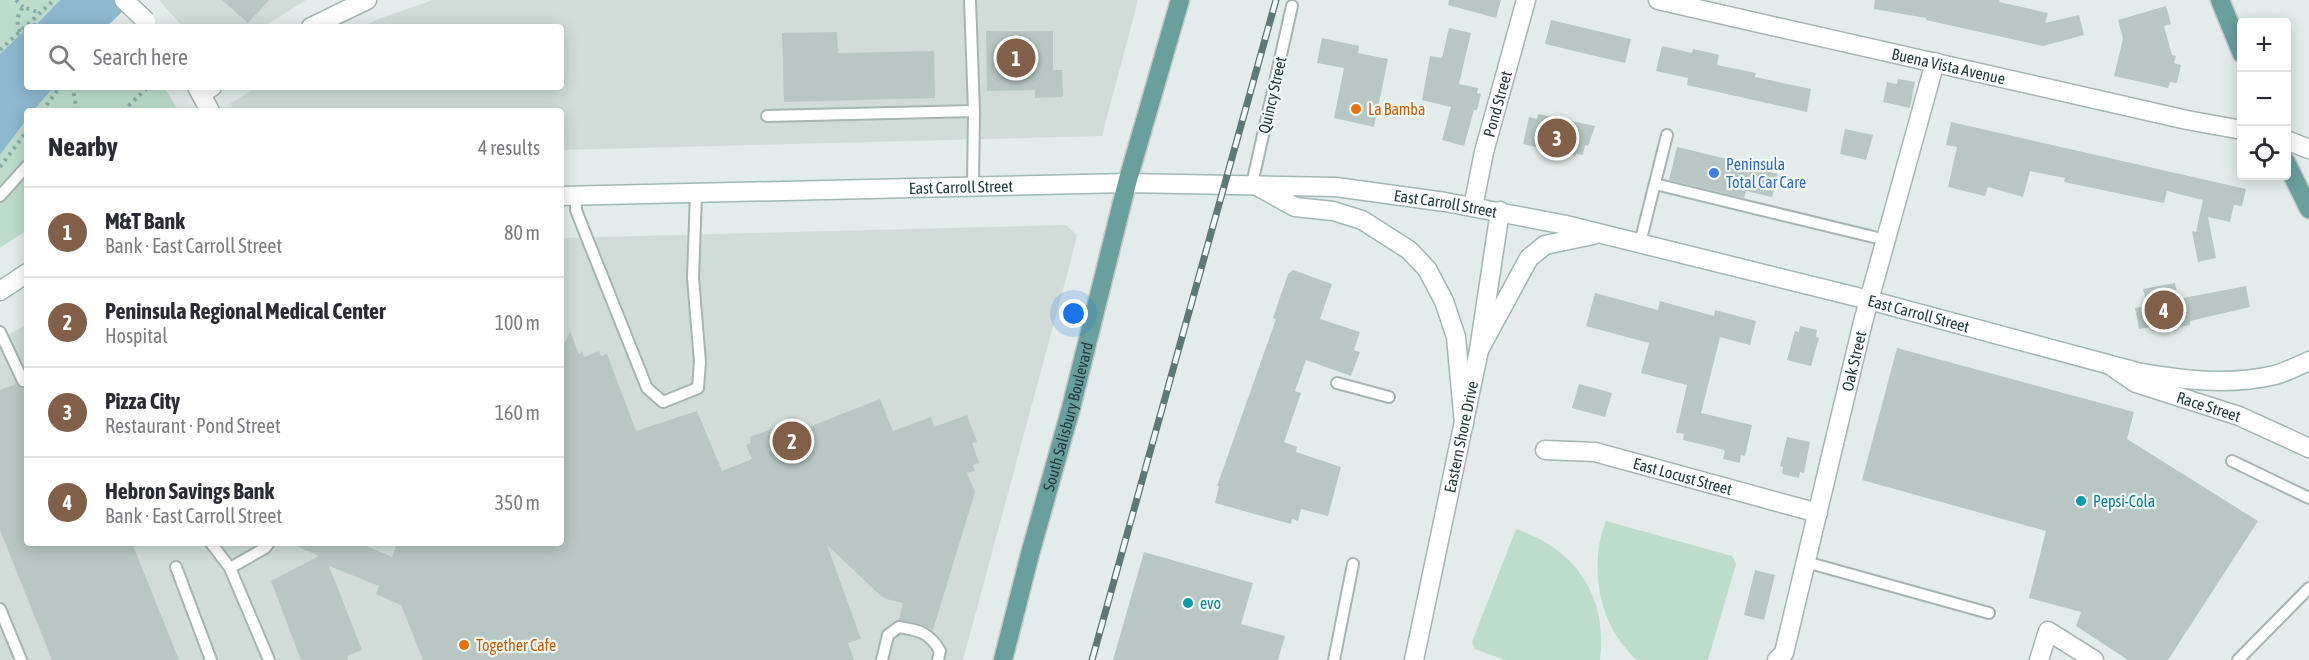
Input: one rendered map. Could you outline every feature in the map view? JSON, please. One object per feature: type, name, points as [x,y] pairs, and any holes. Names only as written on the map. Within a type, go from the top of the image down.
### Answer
[{"type":"main road","name":"South Salisbury Boulevard","points":[[1003,660],[1071,408],[1127,183],[1180,0]]},
{"type":"main road","points":[[2220,0],[2237,44]]},
{"type":"main road","points":[[2291,172],[2309,209]]},
{"type":"street","points":[[124,0],[149,24]]},
{"type":"street","points":[[317,24],[367,0]]},
{"type":"street","name":"Pond Street","points":[[1473,207],[1484,152],[1526,0]]},
{"type":"street","name":"Buena Vista Avenue","points":[[1658,0],[2187,120],[2237,129]]},
{"type":"street","name":"Oak Street","points":[[1777,660],[1784,653],[1869,300],[1935,62]]},
{"type":"street","points":[[203,90],[209,108]]},
{"type":"street","points":[[2291,143],[2309,149]]},
{"type":"street","name":"East Carroll Street","points":[[568,196],[1127,183],[1336,187],[1407,195],[1500,211],[1640,243],[2179,380],[2227,381],[2276,374],[2309,361]]},
{"type":"street","points":[[1252,184],[1295,207],[1333,211],[1362,220],[1409,250],[1427,269],[1444,301],[1456,338],[1464,424]]},
{"type":"street","name":"Eastern Shore Drive","points":[[1414,660],[1479,350],[1500,211]]},
{"type":"street","points":[[1479,350],[1529,258],[1545,245],[1599,234]]},
{"type":"street","points":[[0,291],[24,275]]},
{"type":"street","name":"Race Street","points":[[2109,364],[2136,384],[2239,416],[2309,448]]},
{"type":"street","name":"East Locust Street","points":[[1545,450],[1595,452],[1818,513]]},
{"type":"street","points":[[2039,660],[2048,631],[2094,660]]},
{"type":"lane","points":[[970,0],[975,111],[973,185]]},
{"type":"lane","name":"Quincy Street","points":[[1252,184],[1292,6]]},
{"type":"lane","points":[[767,116],[975,111]]},
{"type":"lane","points":[[1640,243],[1667,135]]},
{"type":"lane","points":[[0,196],[24,169]]},
{"type":"lane","points":[[1655,184],[1886,240]]},
{"type":"lane","points":[[568,196],[576,210],[647,388],[663,402],[698,388],[700,362],[693,278],[696,193]]},
{"type":"lane","points":[[0,332],[23,381]]},
{"type":"lane","points":[[1337,383],[1389,397]]},
{"type":"lane","points":[[2232,461],[2309,498]]},
{"type":"lane","points":[[213,546],[230,568],[270,660]]},
{"type":"lane","points":[[230,568],[267,546]]},
{"type":"lane","points":[[1806,561],[1989,613]]},
{"type":"lane","points":[[1334,660],[1353,564]]},
{"type":"lane","points":[[176,567],[211,660]]},
{"type":"lane","points":[[2238,660],[2309,588]]},
{"type":"lane","points":[[0,609],[21,660]]},
{"type":"lane","points":[[882,660],[888,635],[899,627],[914,629],[933,639],[940,651],[938,660]]},
{"type":"path","points":[[16,0],[23,7],[40,13]]},
{"type":"path","points":[[28,24],[54,0]]},
{"type":"path","points":[[20,32],[17,24],[18,15],[23,7]]},
{"type":"path","points":[[0,50],[24,28]]},
{"type":"path","points":[[44,108],[58,90]]},
{"type":"path","points":[[73,90],[76,108]]},
{"type":"path","points":[[126,108],[145,90]]},
{"type":"path","points":[[0,167],[24,135]]},
{"type":"shaded area","points":[[159,0],[306,0],[268,24],[180,24]]},
{"type":"shaded area","points":[[433,0],[1138,0],[1102,136],[564,150],[564,108],[232,108],[231,103],[252,90],[564,90],[564,24],[368,24]]},
{"type":"shaded area","points":[[1066,225],[1077,235],[963,660],[0,660],[0,340],[24,326],[24,546],[564,546],[564,238]]},
{"type":"green space","points":[[0,0],[60,0],[37,24],[33,22],[24,24],[24,31],[0,54]]},
{"type":"green space","points":[[51,90],[166,90],[177,108],[36,108]]},
{"type":"green space","points":[[24,123],[24,232],[0,248],[0,155]]},
{"type":"green space","points":[[1606,521],[1732,556],[1736,564],[1708,660],[1636,660],[1621,642],[1607,618],[1598,576],[1599,548]]},
{"type":"green space","points":[[1516,529],[1556,549],[1584,578],[1599,615],[1600,660],[1505,660],[1475,649],[1472,642]]},
{"type":"water","points":[[60,0],[135,0],[109,24],[37,24]]},
{"type":"water","points":[[24,31],[24,90],[51,90],[36,108],[24,108],[24,123],[0,155],[0,54]]},
{"type":"building","points":[[222,0],[269,0],[248,23]]},
{"type":"building","points":[[1449,0],[1501,0],[1496,18],[1448,5]]},
{"type":"building","points":[[1875,0],[2000,0],[1999,2],[2048,13],[2045,23],[2079,15],[2084,35],[2043,46],[1926,20],[1926,18],[1874,9]]},
{"type":"building","points":[[2166,6],[2171,24],[2164,26],[2172,55],[2176,56],[2174,63],[2181,65],[2177,83],[2170,82],[2168,88],[2114,76],[2123,39],[2118,20]]},
{"type":"building","points":[[1551,20],[1631,39],[1625,63],[1545,44]]},
{"type":"building","points":[[1449,28],[1471,33],[1459,84],[1478,88],[1477,93],[1481,94],[1464,146],[1442,140],[1451,107],[1422,100],[1430,56],[1442,58]]},
{"type":"building","points":[[986,31],[1053,31],[1053,70],[1062,70],[1063,97],[1035,98],[1035,90],[987,91]]},
{"type":"building","points":[[837,32],[838,53],[934,51],[935,98],[784,102],[782,33]]},
{"type":"building","points":[[1322,38],[1359,46],[1358,53],[1388,59],[1374,127],[1334,118],[1344,68],[1317,63]]},
{"type":"building","points":[[1662,46],[1692,53],[1693,49],[1719,55],[1717,65],[1756,73],[1755,77],[1811,89],[1807,112],[1687,85],[1688,78],[1656,71]]},
{"type":"building","points":[[1898,79],[1915,82],[1910,108],[1883,102],[1887,82],[1897,84]]},
{"type":"building","points":[[1538,114],[1595,126],[1588,146],[1585,145],[1583,155],[1576,154],[1576,156],[1523,144],[1529,117],[1537,119]]},
{"type":"building","points":[[1951,122],[2246,189],[2242,206],[2234,205],[2230,222],[2208,217],[2216,258],[2198,262],[2192,231],[2196,232],[2203,200],[2167,191],[2164,203],[2064,182],[2065,178],[2030,171],[2023,197],[1988,187],[1985,196],[1948,187],[1957,147],[1946,145]]},
{"type":"building","points":[[1845,129],[1873,135],[1866,160],[1840,154]]},
{"type":"building","points":[[1677,147],[1752,165],[1751,167],[1778,174],[1772,197],[1746,191],[1744,198],[1669,180]]},
{"type":"building","points":[[1293,270],[1332,284],[1320,319],[1360,332],[1354,350],[1360,352],[1351,376],[1306,360],[1295,391],[1301,393],[1284,442],[1297,447],[1296,452],[1341,467],[1328,516],[1301,509],[1298,521],[1292,519],[1291,524],[1215,503],[1219,486],[1217,486],[1276,319],[1273,318],[1288,274]]},
{"type":"building","points":[[2175,283],[2178,299],[2246,286],[2250,307],[2190,321],[2190,325],[2168,329],[2167,324],[2139,329],[2135,308],[2147,306],[2143,289]]},
{"type":"building","points":[[1595,293],[1658,310],[1660,301],[1714,316],[1715,310],[1756,321],[1750,345],[1720,337],[1701,413],[1752,425],[1745,456],[1741,455],[1740,463],[1723,459],[1725,451],[1721,449],[1683,440],[1684,434],[1676,433],[1687,385],[1641,373],[1649,343],[1586,326]]},
{"type":"building","points":[[1800,326],[1817,330],[1816,337],[1819,338],[1811,366],[1787,360],[1795,331],[1799,332]]},
{"type":"building","points":[[570,331],[579,354],[582,351],[584,357],[599,351],[601,356],[607,354],[636,431],[697,411],[722,471],[752,459],[746,445],[751,443],[750,437],[795,420],[797,425],[802,423],[804,429],[880,399],[893,431],[931,417],[934,427],[967,415],[977,442],[972,443],[979,463],[973,465],[975,471],[967,473],[975,492],[933,630],[920,624],[899,620],[903,603],[886,599],[880,595],[827,545],[861,639],[848,643],[854,660],[423,660],[401,605],[376,594],[379,586],[329,566],[362,650],[347,656],[348,660],[301,660],[271,581],[319,556],[297,546],[366,546],[392,557],[396,546],[564,546],[564,345]]},
{"type":"building","name":"Pepsi-Cola","points":[[1897,348],[2134,412],[2127,439],[2258,521],[2168,660],[2128,660],[2076,626],[2081,612],[2029,598],[2046,531],[1862,480]]},
{"type":"building","points":[[16,384],[24,388],[24,546],[133,546],[179,660],[52,660],[0,530],[0,390]]},
{"type":"building","points":[[1579,384],[1612,393],[1605,417],[1572,408]]},
{"type":"building","points":[[1787,437],[1810,442],[1804,473],[1800,472],[1799,478],[1782,474],[1783,467],[1780,466]]},
{"type":"building","name":"evo","points":[[1144,552],[1253,583],[1241,624],[1285,636],[1278,660],[1113,660]]},
{"type":"building","points":[[1755,570],[1775,575],[1764,620],[1744,615]]},
{"type":"railway","points":[[1092,660],[1276,0]]},
{"type":"place","name":"M&T Bank","points":[[1016,58]]},
{"type":"place","name":"La Bamba","points":[[1356,109]]},
{"type":"place","name":"Pizza City","points":[[1557,138]]},
{"type":"place","name":"Peninsula Total Car Care","points":[[1714,173]]},
{"type":"place","name":"Hebron Savings Bank","points":[[2164,310]]},
{"type":"place","name":"Peninsula Regional Medical Center","points":[[792,441]]},
{"type":"place","name":"Pepsi-Cola","points":[[2081,501]]},
{"type":"place","name":"evo","points":[[1188,603]]},
{"type":"place","name":"Together Cafe","points":[[464,645]]}]
